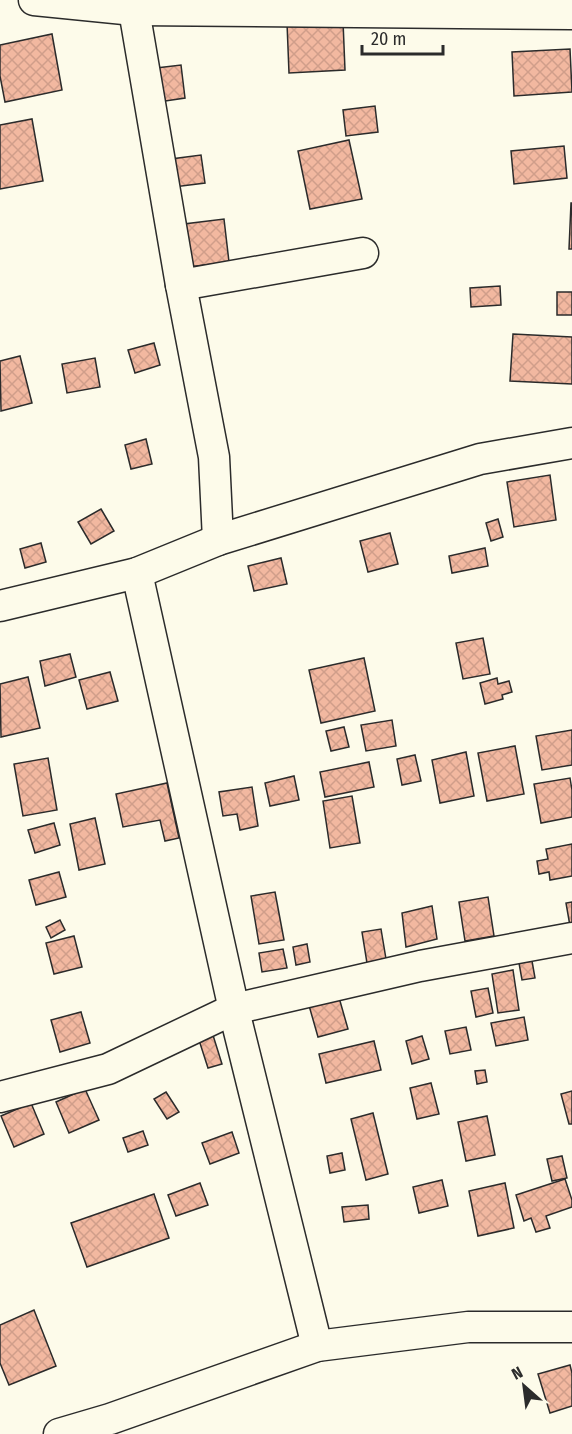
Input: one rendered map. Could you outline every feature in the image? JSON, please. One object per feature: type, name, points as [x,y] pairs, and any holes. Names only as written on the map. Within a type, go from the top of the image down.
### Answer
[{"type":"street","points":[[34,0],[134,10],[572,14]]},
{"type":"street","points":[[134,10],[181,285],[214,457],[218,540]]},
{"type":"street","points":[[181,285],[363,253]]},
{"type":"street","points":[[0,606],[137,573],[218,540],[480,459],[572,443]]},
{"type":"street","points":[[137,573],[234,1009],[317,1346]]},
{"type":"street","points":[[0,1097],[108,1069],[234,1009],[420,966],[572,938]]},
{"type":"street","points":[[59,1434],[113,1426],[317,1346],[468,1327],[566,1332]]},
{"type":"building","points":[[343,21],[345,70],[289,73],[287,23]]},
{"type":"building","points":[[52,34],[62,90],[5,102],[0,76],[0,45]]},
{"type":"building","points":[[570,49],[572,92],[514,96],[512,52]]},
{"type":"building","points":[[181,65],[185,98],[152,103],[148,69]]},
{"type":"building","points":[[375,106],[378,132],[346,136],[343,110]]},
{"type":"building","points":[[32,119],[43,181],[0,189],[0,125]]},
{"type":"building","points":[[349,140],[362,199],[310,209],[298,151]]},
{"type":"building","points":[[564,146],[567,178],[514,184],[511,151]]},
{"type":"building","points":[[201,155],[205,183],[174,187],[171,159]]},
{"type":"building","points":[[571,203],[572,249],[569,249]]},
{"type":"building","points":[[224,219],[229,262],[188,267],[184,224]]},
{"type":"building","points":[[500,286],[501,305],[471,307],[470,288]]},
{"type":"building","points":[[557,292],[572,292],[572,315],[557,315]]},
{"type":"building","points":[[513,334],[572,337],[572,384],[510,381]]},
{"type":"building","points":[[154,343],[160,365],[135,373],[128,350]]},
{"type":"building","points":[[20,356],[32,403],[1,411],[0,361]]},
{"type":"building","points":[[95,358],[100,387],[67,393],[62,364]]},
{"type":"building","points":[[146,439],[152,464],[131,469],[125,445]]},
{"type":"building","points":[[550,475],[556,520],[514,527],[507,482]]},
{"type":"building","points":[[101,509],[114,531],[91,544],[78,522]]},
{"type":"building","points":[[498,519],[503,537],[491,541],[486,523]]},
{"type":"building","points":[[390,533],[398,564],[368,572],[360,541]]},
{"type":"building","points":[[41,543],[46,562],[25,568],[20,549]]},
{"type":"building","points":[[485,548],[488,566],[452,573],[449,556]]},
{"type":"building","points":[[281,558],[287,584],[254,591],[248,566]]},
{"type":"building","points":[[483,638],[490,674],[463,679],[456,643]]},
{"type":"building","points":[[70,654],[76,677],[45,686],[40,661]]},
{"type":"building","points":[[364,658],[375,711],[321,723],[309,670]]},
{"type":"building","points":[[110,672],[118,701],[87,709],[79,680]]},
{"type":"building","points":[[28,677],[40,728],[1,737],[0,684]]},
{"type":"building","points":[[497,678],[498,684],[509,681],[512,692],[502,695],[503,699],[485,704],[480,683]]},
{"type":"building","points":[[392,720],[396,746],[366,751],[361,725]]},
{"type":"building","points":[[344,727],[349,747],[331,751],[326,731]]},
{"type":"building","points":[[572,730],[572,765],[542,770],[536,736]]},
{"type":"building","points":[[515,746],[524,794],[487,801],[478,753]]},
{"type":"building","points":[[466,752],[474,796],[440,803],[432,760]]},
{"type":"building","points":[[415,755],[421,781],[402,785],[397,759]]},
{"type":"building","points":[[48,758],[57,810],[23,816],[14,764]]},
{"type":"building","points":[[369,762],[374,787],[325,797],[320,772]]},
{"type":"building","points":[[294,776],[299,800],[270,806],[265,783]]},
{"type":"building","points":[[570,778],[572,817],[541,823],[534,784]]},
{"type":"building","points":[[167,783],[179,838],[165,841],[160,820],[123,827],[116,794]]},
{"type":"building","points":[[252,787],[258,826],[240,830],[237,814],[223,816],[219,792]]},
{"type":"building","points":[[352,796],[360,843],[330,848],[323,801]]},
{"type":"building","points":[[95,818],[105,864],[79,870],[70,824]]},
{"type":"building","points":[[54,823],[60,845],[35,853],[28,830]]},
{"type":"building","points":[[572,844],[572,876],[550,880],[549,872],[539,874],[537,861],[548,859],[546,849]]},
{"type":"building","points":[[59,872],[66,897],[36,905],[29,880]]},
{"type":"building","points":[[275,892],[284,940],[259,944],[251,896]]},
{"type":"building","points":[[488,897],[494,936],[465,941],[459,902]]},
{"type":"building","points":[[572,902],[572,926],[570,926],[566,903]]},
{"type":"building","points":[[432,906],[437,939],[406,947],[402,913]]},
{"type":"building","points":[[60,920],[65,930],[51,938],[46,927]]},
{"type":"building","points":[[381,929],[386,959],[367,963],[362,932]]},
{"type":"building","points":[[74,936],[82,967],[54,974],[46,943]]},
{"type":"building","points":[[307,944],[310,962],[296,965],[293,947]]},
{"type":"building","points":[[283,949],[287,968],[262,972],[259,953]]},
{"type":"building","points":[[532,961],[535,978],[522,980],[519,963]]},
{"type":"building","points":[[513,970],[519,1010],[498,1013],[492,974]]},
{"type":"building","points":[[488,988],[493,1013],[476,1017],[471,991]]},
{"type":"building","points":[[338,994],[348,1029],[318,1037],[308,1002]]},
{"type":"building","points":[[81,1012],[90,1043],[60,1052],[51,1020]]},
{"type":"building","points":[[524,1017],[528,1040],[496,1046],[491,1023]]},
{"type":"building","points":[[466,1027],[471,1050],[450,1054],[445,1031]]},
{"type":"building","points":[[212,1032],[222,1064],[208,1068],[198,1037]]},
{"type":"building","points":[[422,1036],[429,1059],[412,1064],[406,1041]]},
{"type":"building","points":[[374,1041],[381,1070],[326,1083],[319,1054]]},
{"type":"building","points":[[485,1070],[487,1082],[477,1084],[475,1071]]},
{"type":"building","points":[[431,1083],[439,1114],[417,1119],[410,1088]]},
{"type":"building","points":[[85,1089],[99,1120],[69,1133],[56,1102]]},
{"type":"building","points":[[572,1091],[572,1124],[569,1124],[561,1094]]},
{"type":"building","points":[[166,1092],[179,1112],[167,1119],[154,1099]]},
{"type":"building","points":[[31,1103],[44,1134],[14,1147],[1,1116]]},
{"type":"building","points":[[373,1113],[388,1174],[366,1180],[351,1119]]},
{"type":"building","points":[[487,1116],[495,1155],[466,1161],[458,1122]]},
{"type":"building","points":[[143,1131],[148,1145],[128,1152],[123,1138]]},
{"type":"building","points":[[232,1132],[239,1153],[210,1164],[202,1143]]},
{"type":"building","points":[[342,1153],[345,1170],[330,1173],[327,1156]]},
{"type":"building","points":[[562,1156],[567,1178],[552,1181],[547,1159]]},
{"type":"building","points":[[565,1179],[572,1207],[546,1216],[550,1228],[536,1232],[531,1218],[524,1221],[516,1195]]},
{"type":"building","points":[[442,1180],[448,1206],[419,1213],[413,1187]]},
{"type":"building","points":[[200,1183],[208,1205],[176,1216],[168,1195]]},
{"type":"building","points":[[505,1183],[514,1228],[478,1236],[469,1191]]},
{"type":"building","points":[[154,1194],[169,1238],[87,1267],[71,1223]]},
{"type":"building","points":[[368,1205],[369,1219],[344,1222],[342,1207]]},
{"type":"building","points":[[34,1310],[56,1366],[9,1385],[0,1363],[0,1325]]},
{"type":"building","points":[[570,1365],[572,1406],[550,1413],[538,1374]]}]
